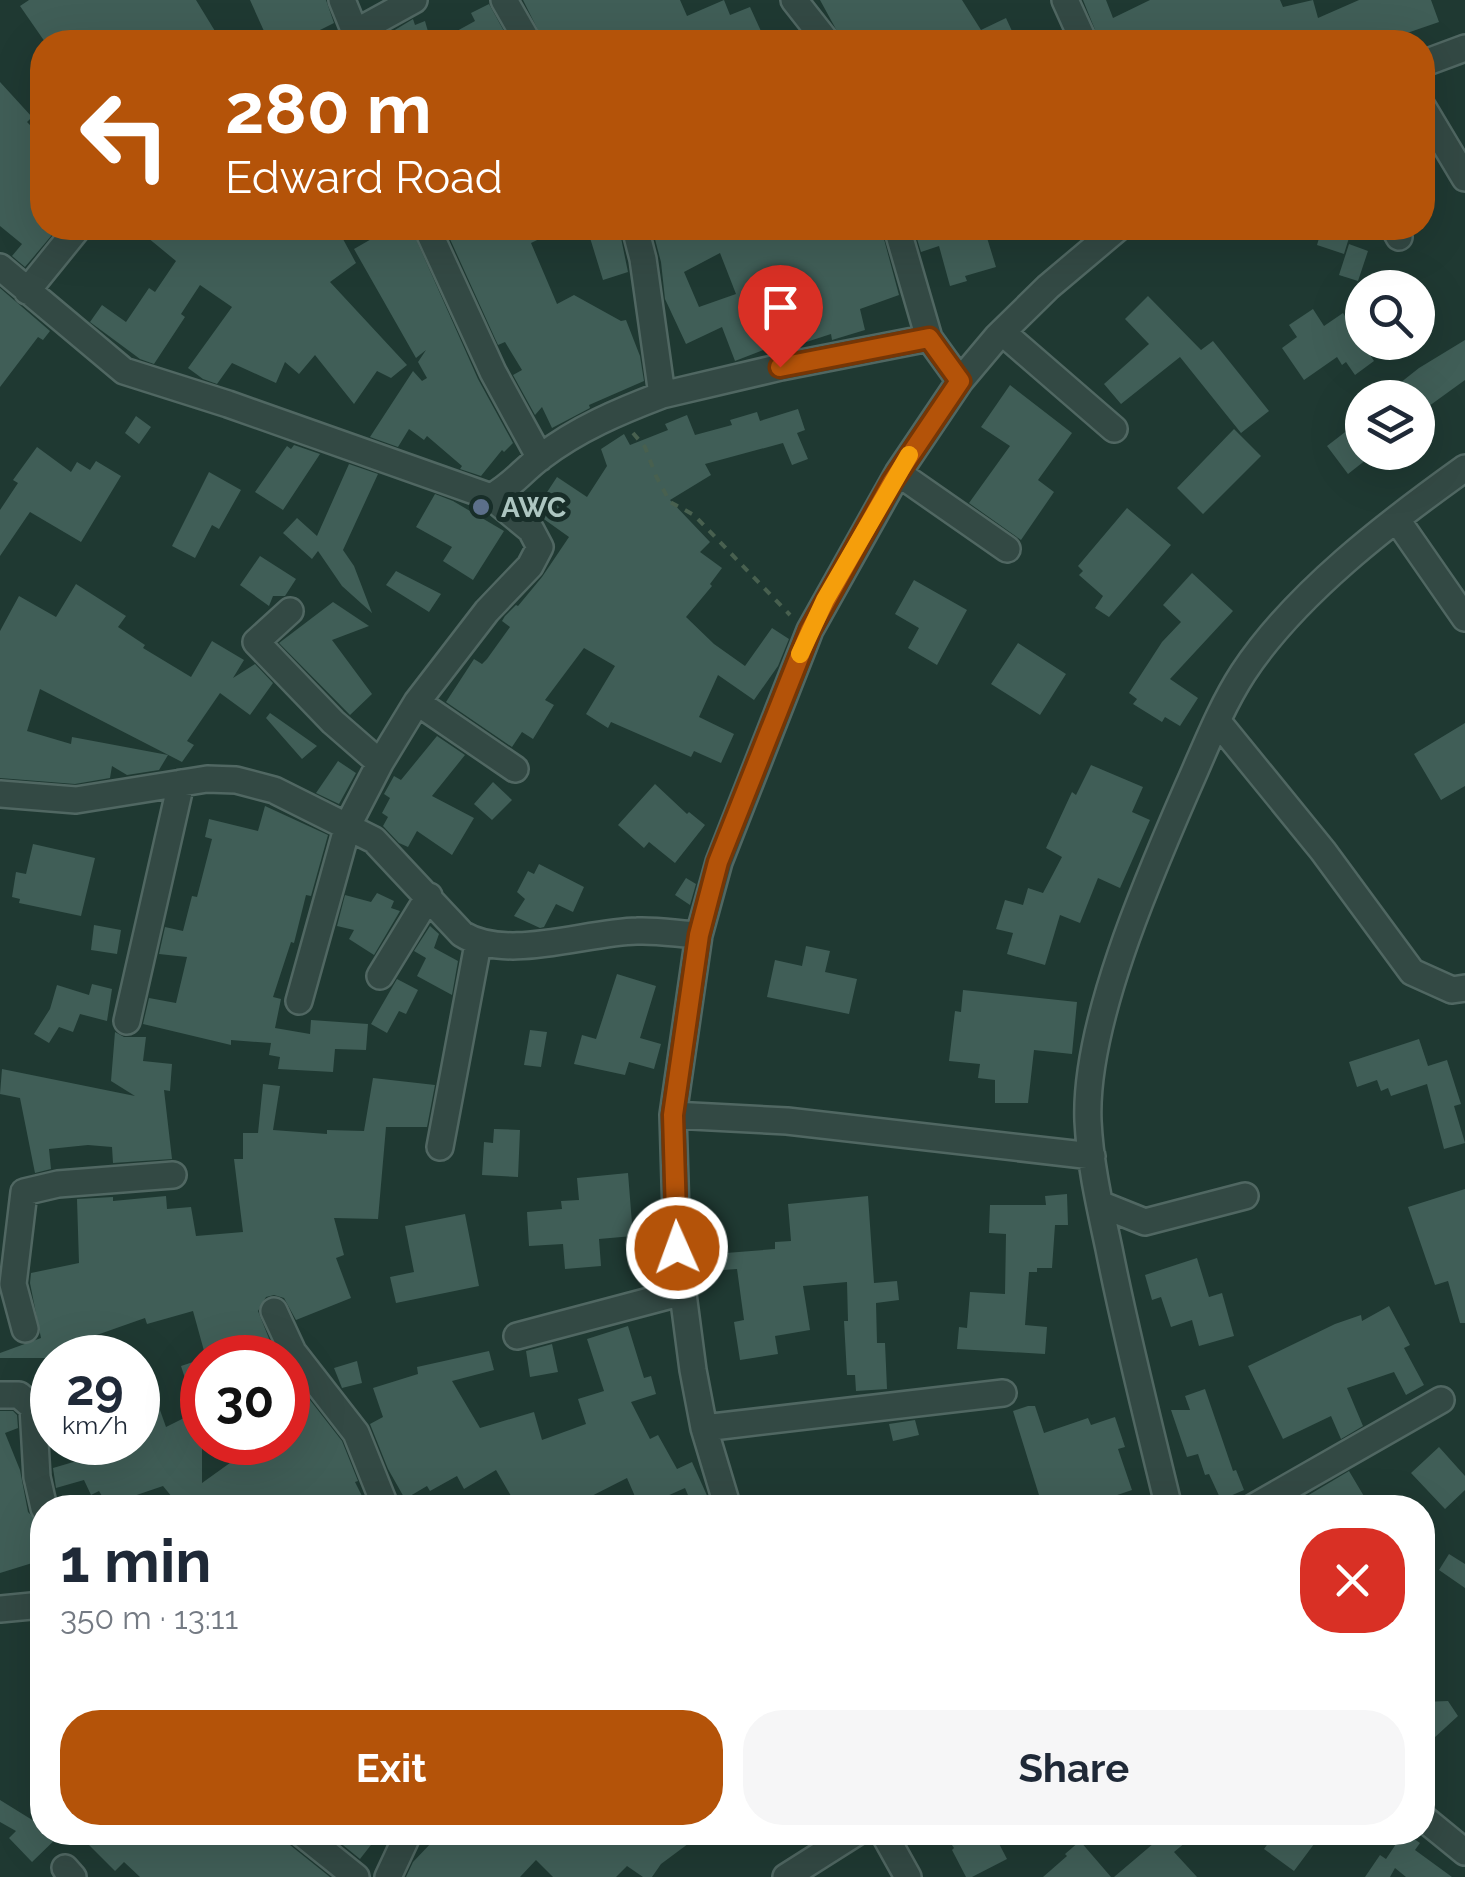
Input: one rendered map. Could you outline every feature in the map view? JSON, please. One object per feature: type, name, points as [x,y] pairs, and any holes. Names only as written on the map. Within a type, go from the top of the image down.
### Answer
[{"type":"street","points":[[342,0],[354,30]]},
{"type":"street","points":[[368,30],[414,0]]},
{"type":"street","points":[[504,0],[521,30]]},
{"type":"street","points":[[794,0],[818,30]]},
{"type":"street","points":[[1064,0],[1078,30]]},
{"type":"street","points":[[1435,59],[1465,48]]},
{"type":"street","points":[[1435,128],[1465,178]]},
{"type":"street","points":[[26,291],[68,240]]},
{"type":"street","points":[[432,240],[493,372],[540,458]]},
{"type":"street","points":[[638,240],[662,394]]},
{"type":"street","points":[[900,240],[929,338],[960,381]]},
{"type":"street","points":[[724,1495],[704,1428],[677,1248],[673,1115],[699,935],[718,862],[810,630],[898,473],[960,381],[1002,332],[1104,240]]},
{"type":"street","points":[[0,266],[124,371],[491,497],[531,530],[540,548],[530,566],[488,610],[417,702],[380,763],[348,825],[299,1001]]},
{"type":"street","points":[[1002,332],[1114,430]]},
{"type":"street","points":[[491,497],[512,486],[540,458],[615,413],[662,394],[929,338]]},
{"type":"street","points":[[1166,1495],[1092,1156],[1088,1075],[1100,1025],[1167,835],[1242,674],[1273,634],[1350,558],[1465,468]]},
{"type":"street","points":[[898,473],[1007,549]]},
{"type":"street","points":[[1397,520],[1465,618]]},
{"type":"street","points":[[290,611],[256,642],[333,722],[380,763]]},
{"type":"street","points":[[417,702],[515,768]]},
{"type":"street","points":[[1218,722],[1323,851],[1412,972],[1452,990],[1465,988]]},
{"type":"street","points":[[0,794],[76,800],[181,783],[236,780],[274,790],[374,840],[462,934],[478,944],[502,946],[638,930],[699,935]]},
{"type":"street","points":[[126,1022],[181,783]]},
{"type":"street","points":[[380,976],[429,896]]},
{"type":"street","points":[[440,1147],[478,944]]},
{"type":"street","points":[[673,1115],[806,1122],[1092,1156]]},
{"type":"street","points":[[24,1329],[13,1284],[12,1191],[173,1175]]},
{"type":"street","points":[[1100,1204],[1145,1222],[1244,1196]]},
{"type":"street","points":[[517,1336],[683,1292]]},
{"type":"street","points":[[274,1311],[293,1352],[356,1433],[381,1495]]},
{"type":"street","points":[[704,1428],[1003,1393]]},
{"type":"street","points":[[0,1395],[19,1395],[34,1407],[41,1495]]},
{"type":"street","points":[[1275,1495],[1441,1400]]},
{"type":"street","points":[[0,1609],[30,1605]]},
{"type":"street","points":[[1435,1827],[1465,1852]]},
{"type":"street","points":[[316,1845],[356,1877]]},
{"type":"street","points":[[388,1877],[402,1845]]},
{"type":"street","points":[[786,1877],[836,1845]]},
{"type":"street","points":[[890,1845],[908,1877]]},
{"type":"path","points":[[615,413],[645,447],[670,502],[694,516],[775,602],[810,630]]},
{"type":"building","points":[[29,0],[196,0],[214,30],[37,30],[20,6]]},
{"type":"building","points":[[250,0],[326,0],[334,23],[320,30],[264,30]]},
{"type":"building","points":[[523,0],[680,0],[687,16],[724,0],[730,15],[750,7],[761,30],[538,30]]},
{"type":"building","points":[[820,0],[962,0],[981,30],[836,30]]},
{"type":"building","points":[[1083,0],[1106,0],[1113,18],[1150,0],[1280,0],[1283,7],[1313,0],[1318,18],[1359,0],[1431,0],[1439,22],[1416,30],[1095,30]]},
{"type":"building","points":[[489,4],[503,30],[459,30],[475,21],[471,13]]},
{"type":"building","points":[[1006,18],[1012,30],[981,30]]},
{"type":"building","points":[[413,19],[415,25],[425,21],[428,30],[395,30]]},
{"type":"building","points":[[0,82],[30,115],[30,240],[48,240],[25,267],[12,256],[22,244],[0,226]]},
{"type":"building","points":[[151,240],[344,240],[356,263],[330,282],[407,365],[391,378],[377,371],[354,404],[315,355],[299,374],[285,362],[276,383],[232,363],[217,384],[203,379],[188,368],[232,307],[200,285],[181,314],[185,317],[154,364],[140,359],[90,322],[102,305],[126,322],[149,288],[155,292],[176,261]]},
{"type":"building","points":[[370,240],[416,240],[478,379],[513,443],[502,450],[481,476],[460,469],[462,466],[427,436],[424,440],[409,429],[398,447],[370,437],[413,371],[422,381],[427,378],[418,362],[426,350],[416,358],[354,249]]},
{"type":"building","points":[[450,240],[537,240],[531,243],[557,304],[574,295],[621,321],[626,320],[640,356],[644,381],[589,405],[590,408],[552,428],[542,407],[535,415],[513,375],[522,370],[505,342],[498,345]]},
{"type":"building","points":[[591,240],[621,240],[628,272],[603,280]]},
{"type":"building","points":[[655,240],[884,240],[899,295],[860,309],[865,330],[832,340],[831,334],[788,348],[787,341],[735,361],[722,327],[686,344],[665,299]],"holes":[[[720,253],[736,294],[699,307],[684,272]]]},
{"type":"building","points":[[917,240],[988,240],[996,267],[965,276],[967,281],[950,286],[939,246],[921,252]]},
{"type":"building","points":[[1318,240],[1348,240],[1344,254],[1317,245]]},
{"type":"building","points":[[1349,244],[1368,251],[1362,270],[1345,270],[1345,277],[1339,275]]},
{"type":"building","points":[[0,288],[50,331],[43,340],[38,337],[0,387]]},
{"type":"building","points":[[1148,296],[1201,350],[1213,341],[1269,411],[1241,433],[1180,357],[1121,404],[1104,384],[1149,344],[1125,319]]},
{"type":"building","points":[[1313,309],[1324,326],[1343,313],[1345,360],[1374,361],[1355,375],[1337,357],[1304,380],[1282,348],[1297,337],[1289,325]]},
{"type":"building","points":[[1465,340],[1465,380],[1435,402],[1435,380],[1404,380]]},
{"type":"building","points":[[1010,385],[1072,433],[1038,480],[1054,492],[1021,540],[969,503],[1010,446],[981,427]]},
{"type":"building","points":[[798,409],[805,430],[797,433],[808,459],[792,465],[783,443],[705,464],[711,475],[670,500],[710,542],[700,552],[722,568],[686,617],[745,666],[772,628],[789,639],[778,666],[754,700],[718,675],[699,717],[734,734],[721,763],[694,751],[691,757],[611,722],[608,728],[586,714],[615,666],[584,648],[545,700],[554,705],[533,739],[522,732],[512,747],[446,702],[474,659],[482,664],[487,659],[510,627],[502,621],[505,616],[542,577],[569,537],[534,512],[557,477],[587,497],[607,466],[601,449],[624,434],[630,445],[668,430],[665,424],[687,415],[695,435],[732,425],[730,420],[757,412],[760,421]]},
{"type":"building","points":[[136,416],[151,427],[139,444],[125,433]]},
{"type":"building","points":[[1234,429],[1261,456],[1203,514],[1177,488]]},
{"type":"building","points":[[1345,432],[1345,470],[1327,446]]},
{"type":"building","points":[[294,445],[320,454],[283,510],[255,492],[287,446],[291,449]]},
{"type":"building","points":[[37,447],[71,472],[77,462],[90,470],[96,461],[121,476],[81,542],[30,512],[0,556],[0,510],[18,483],[13,480]]},
{"type":"building","points":[[349,464],[378,474],[343,550],[354,566],[372,613],[342,586],[318,551],[312,559],[283,533],[297,518],[317,536]]},
{"type":"building","points":[[209,472],[241,490],[219,529],[212,525],[195,558],[172,546]]},
{"type":"building","points":[[435,494],[504,531],[473,580],[443,561],[452,547],[416,527]]},
{"type":"building","points":[[1127,508],[1171,545],[1109,617],[1095,608],[1103,596],[1079,575],[1083,571],[1078,566]]},
{"type":"building","points":[[260,556],[296,579],[285,596],[273,596],[269,606],[240,585]]},
{"type":"building","points":[[396,571],[441,594],[429,612],[386,585]]},
{"type":"building","points":[[1192,573],[1233,611],[1170,679],[1198,698],[1180,726],[1165,717],[1162,722],[1133,704],[1137,699],[1129,693],[1162,642],[1181,622],[1163,605]]},
{"type":"building","points":[[914,580],[967,610],[937,665],[908,648],[919,628],[895,614]]},
{"type":"building","points":[[76,584],[126,616],[118,627],[145,645],[143,648],[191,677],[212,641],[244,660],[233,678],[255,664],[273,683],[250,715],[220,693],[187,741],[194,745],[182,762],[40,689],[27,731],[71,744],[72,737],[168,755],[159,770],[127,775],[112,766],[110,778],[75,784],[0,778],[0,631],[19,596],[56,617]]},
{"type":"building","points":[[333,602],[369,626],[332,640],[372,694],[350,715],[279,643]]},
{"type":"building","points":[[1018,643],[1066,674],[1040,715],[991,684]]},
{"type":"building","points":[[270,713],[317,746],[302,759],[266,718]]},
{"type":"building","points":[[1465,723],[1465,786],[1441,800],[1414,754]]},
{"type":"building","points":[[437,736],[465,755],[432,796],[474,818],[452,855],[417,831],[408,847],[383,826],[388,817],[382,813],[390,798],[384,794],[394,776],[401,780]]},
{"type":"building","points":[[338,761],[356,773],[339,804],[316,793]]},
{"type":"building","points":[[1091,765],[1143,787],[1132,812],[1150,820],[1120,888],[1098,878],[1080,923],[1060,915],[1045,965],[1007,954],[1013,933],[996,929],[1005,900],[1023,905],[1028,888],[1043,893],[1062,857],[1046,848],[1072,792],[1076,795]]},
{"type":"building","points":[[493,782],[512,800],[492,820],[474,804]]},
{"type":"building","points":[[655,784],[705,825],[675,863],[649,842],[644,848],[618,825]]},
{"type":"building","points":[[265,806],[328,835],[311,896],[306,895],[294,943],[291,942],[273,997],[281,999],[275,1028],[310,1034],[311,1020],[368,1024],[366,1050],[335,1049],[333,1072],[278,1069],[280,1057],[269,1055],[271,1043],[231,1040],[231,1045],[143,1024],[149,998],[176,1003],[187,957],[159,954],[165,927],[183,931],[192,896],[197,897],[212,839],[205,837],[209,819],[258,831]]},
{"type":"building","points":[[33,844],[95,858],[81,916],[19,903],[20,899],[12,897],[16,872],[26,874]]},
{"type":"building","points":[[539,864],[584,887],[573,912],[556,904],[540,928],[514,916],[525,899],[517,892],[528,871],[534,874]]},
{"type":"building","points":[[686,878],[696,884],[690,905],[675,895]]},
{"type":"building","points":[[377,893],[394,901],[391,908],[400,911],[374,955],[349,939],[354,930],[337,926],[345,895],[371,902]]},
{"type":"building","points":[[94,925],[121,930],[117,954],[91,950]]},
{"type":"building","points":[[430,926],[439,934],[434,948],[458,961],[452,995],[417,976],[426,958],[414,951]]},
{"type":"building","points":[[806,946],[830,951],[825,972],[857,979],[849,1014],[767,997],[775,960],[802,966]]},
{"type":"building","points":[[617,974],[656,986],[640,1038],[661,1044],[654,1069],[629,1062],[625,1075],[574,1064],[582,1035],[596,1039]]},
{"type":"building","points":[[397,979],[418,990],[406,1014],[399,1011],[387,1033],[371,1024]]},
{"type":"building","points":[[92,984],[112,989],[107,1021],[80,1014],[73,1032],[59,1027],[49,1043],[34,1034],[50,1009],[57,985],[89,995]]},
{"type":"building","points":[[963,990],[1077,1002],[1072,1054],[1034,1050],[1028,1103],[995,1103],[995,1080],[978,1078],[980,1064],[949,1061],[955,1011],[961,1012]]},
{"type":"building","points":[[530,1030],[547,1032],[541,1067],[524,1065]]},
{"type":"building","points":[[115,1032],[124,1037],[146,1037],[143,1061],[172,1064],[170,1091],[164,1090],[172,1159],[113,1163],[112,1147],[88,1145],[49,1149],[51,1169],[35,1173],[20,1098],[0,1094],[2,1069],[135,1096],[111,1081]]},
{"type":"building","points":[[1419,1039],[1428,1066],[1447,1060],[1461,1104],[1454,1106],[1465,1143],[1444,1149],[1427,1084],[1391,1096],[1388,1088],[1381,1091],[1377,1080],[1357,1087],[1349,1062]]},
{"type":"building","points":[[373,1078],[435,1085],[427,1127],[386,1127],[378,1219],[334,1218],[344,1255],[336,1258],[351,1298],[296,1320],[284,1298],[266,1297],[258,1311],[268,1335],[200,1335],[193,1311],[147,1324],[145,1318],[97,1335],[40,1335],[31,1273],[79,1263],[77,1199],[113,1197],[113,1201],[166,1196],[167,1209],[191,1207],[196,1236],[243,1232],[234,1159],[243,1159],[243,1133],[258,1133],[263,1084],[280,1086],[273,1130],[327,1134],[327,1130],[364,1131]]},
{"type":"building","points":[[494,1129],[520,1130],[518,1177],[482,1175],[484,1142],[493,1143]]},
{"type":"building","points":[[628,1173],[633,1236],[599,1239],[601,1266],[565,1269],[563,1244],[529,1246],[527,1212],[562,1209],[561,1201],[579,1200],[577,1178]]},
{"type":"building","points":[[1465,1189],[1465,1323],[1460,1323],[1448,1281],[1435,1285],[1408,1207]]},
{"type":"building","points":[[1067,1194],[1068,1225],[1055,1225],[1052,1268],[1029,1272],[1025,1325],[1047,1327],[1045,1354],[957,1349],[959,1327],[967,1328],[970,1292],[1005,1294],[1006,1234],[989,1233],[990,1205],[1046,1205],[1045,1196]]},
{"type":"building","points":[[868,1196],[874,1283],[897,1281],[899,1300],[876,1303],[877,1343],[885,1343],[887,1389],[856,1391],[855,1375],[847,1375],[847,1282],[803,1286],[810,1330],[775,1336],[778,1354],[740,1360],[734,1322],[744,1320],[737,1269],[709,1271],[707,1230],[724,1228],[726,1253],[775,1249],[775,1242],[791,1241],[788,1204]]},
{"type":"building","points":[[465,1214],[479,1286],[396,1303],[390,1277],[414,1272],[405,1226]]},
{"type":"building","points":[[1197,1258],[1209,1297],[1222,1293],[1234,1336],[1199,1346],[1192,1320],[1171,1327],[1161,1297],[1152,1300],[1145,1275]]},
{"type":"building","points":[[1389,1306],[1410,1345],[1404,1348],[1424,1385],[1406,1395],[1394,1372],[1347,1388],[1363,1426],[1341,1439],[1331,1416],[1283,1439],[1248,1366],[1335,1324],[1361,1315],[1362,1321]]},
{"type":"building","points":[[628,1326],[644,1378],[651,1376],[656,1394],[631,1402],[650,1439],[658,1435],[677,1469],[692,1462],[707,1495],[688,1495],[685,1488],[669,1495],[634,1495],[627,1478],[594,1495],[510,1495],[496,1470],[464,1489],[457,1476],[430,1491],[427,1486],[412,1495],[403,1495],[370,1424],[383,1417],[373,1388],[418,1374],[417,1367],[489,1351],[494,1370],[452,1381],[480,1428],[534,1412],[542,1440],[586,1424],[578,1399],[604,1391],[587,1339]]},
{"type":"building","points":[[30,1342],[30,1358],[0,1358],[0,1353]]},
{"type":"building","points":[[552,1344],[558,1372],[530,1377],[526,1351]]},
{"type":"building","points":[[357,1361],[362,1383],[342,1388],[334,1368]]},
{"type":"building","points":[[1205,1389],[1233,1471],[1236,1470],[1244,1490],[1219,1495],[1209,1474],[1205,1475],[1198,1454],[1187,1457],[1171,1410],[1190,1410],[1185,1396]]},
{"type":"building","points":[[310,1400],[342,1441],[362,1495],[170,1495],[163,1486],[137,1495],[101,1495],[99,1491],[91,1495],[84,1480],[56,1488],[53,1468],[63,1465],[160,1465],[160,1410],[166,1427],[180,1420],[180,1465],[202,1465],[202,1483],[227,1465],[310,1465]]},
{"type":"building","points":[[1035,1406],[1044,1433],[1088,1418],[1091,1425],[1115,1417],[1125,1447],[1118,1449],[1132,1490],[1117,1495],[1039,1495],[1013,1411]]},
{"type":"building","points":[[0,1411],[13,1411],[18,1428],[5,1433],[20,1470],[30,1514],[30,1564],[0,1573]]},
{"type":"building","points":[[915,1420],[919,1435],[893,1441],[889,1424]]},
{"type":"building","points":[[1439,1447],[1465,1476],[1465,1490],[1445,1509],[1411,1473]]},
{"type":"building","points":[[1349,1471],[1363,1495],[1309,1495]]},
{"type":"building","points":[[1449,1554],[1465,1564],[1465,1588],[1439,1570]]},
{"type":"building","points":[[1448,1701],[1458,1716],[1435,1737],[1435,1702]]},
{"type":"building","points":[[0,1800],[30,1819],[30,1845],[50,1845],[32,1862],[9,1838],[16,1831],[0,1822]]},
{"type":"building","points":[[89,1845],[290,1845],[330,1877],[140,1877],[124,1862],[115,1871]]},
{"type":"building","points":[[343,1845],[371,1845],[360,1859]]},
{"type":"building","points":[[429,1845],[687,1845],[661,1864],[652,1877],[643,1877],[627,1866],[616,1877],[553,1877],[536,1860],[520,1877],[406,1877],[413,1862]]},
{"type":"building","points":[[952,1845],[1000,1845],[1007,1859],[966,1877]]},
{"type":"building","points":[[1075,1845],[1083,1845],[1111,1877],[1043,1877]]},
{"type":"building","points":[[1152,1845],[1182,1845],[1174,1852],[1197,1877],[1114,1877]]},
{"type":"building","points":[[1267,1845],[1313,1845],[1294,1871],[1264,1849]]},
{"type":"building","points":[[1395,1845],[1419,1845],[1415,1850],[1452,1877],[1406,1877],[1395,1868],[1390,1877],[1365,1877],[1380,1855],[1386,1859]]},
{"type":"slow traffic","points":[[800,654],[825,600],[909,455]]},
{"type":"place","name":"AWC","points":[[481,507]]},
{"type":"route","points":[[677,1248],[673,1115],[699,935],[718,862],[825,600],[892,482],[960,381],[929,338],[780,367]]}]
